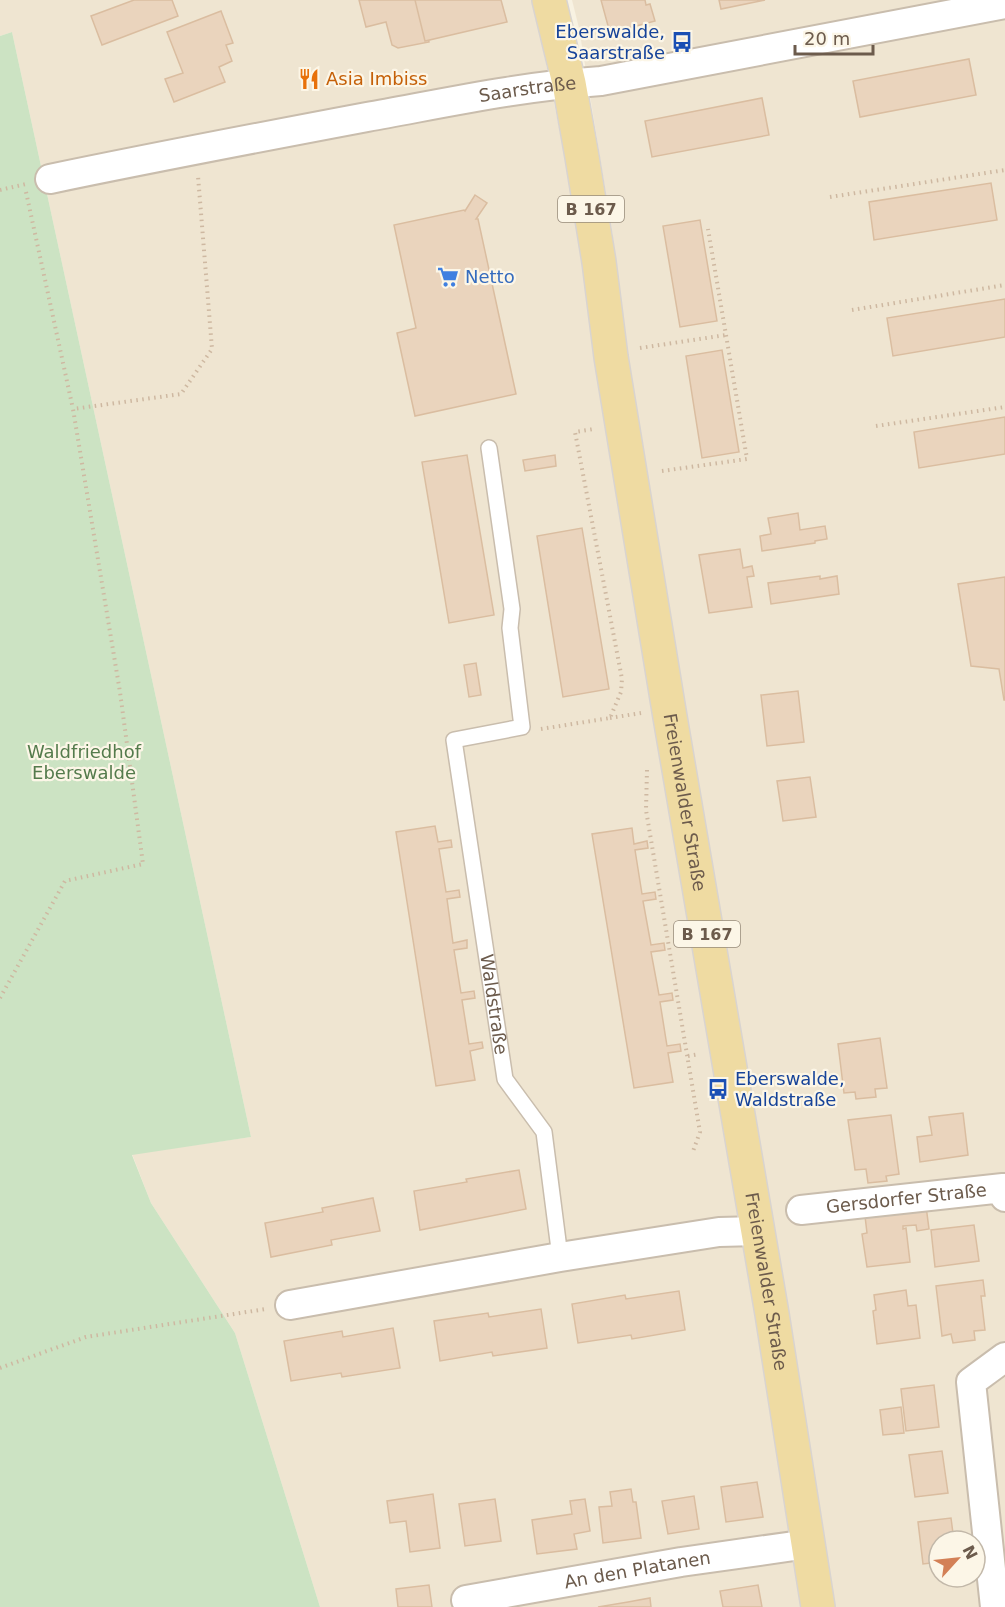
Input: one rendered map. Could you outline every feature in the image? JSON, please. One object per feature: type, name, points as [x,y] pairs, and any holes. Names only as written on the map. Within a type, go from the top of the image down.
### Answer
[{"type":"main road","name":"Freienwalder Straße","points":[[549,0],[569,83],[582,157],[611,357],[758,1231],[818,1607]]},
{"type":"street","name":"Saarstraße","points":[[37,182],[203,147],[496,94],[569,83],[602,81],[1001,7]]},
{"type":"street","name":"Gersdorfer Straße","points":[[801,1210],[1003,1188],[1005,1197]]},
{"type":"street","points":[[290,1305],[560,1257],[719,1232],[758,1231]]},
{"type":"street","points":[[995,1607],[971,1382],[1005,1357]]},
{"type":"street","name":"An den Platanen","points":[[466,1600],[681,1562],[808,1544]]},
{"type":"lane","points":[[489,448],[512,609],[510,628],[522,727]]},
{"type":"lane","name":"Waldstraße","points":[[522,727],[454,740],[505,1079],[544,1132],[560,1257]]},
{"type":"path","points":[[73,409],[181,394],[212,349],[197,168]]},
{"type":"path","points":[[830,196],[1005,170]]},
{"type":"path","points":[[0,998],[65,881],[143,864],[120,692],[37,182]]},
{"type":"path","points":[[662,471],[747,459],[708,229]]},
{"type":"path","points":[[852,310],[1005,285]]},
{"type":"path","points":[[639,348],[726,335]]},
{"type":"path","points":[[876,426],[1005,407]]},
{"type":"path","points":[[599,428],[575,432],[622,679],[621,692],[610,718]]},
{"type":"path","points":[[522,727],[535,730],[648,711]]},
{"type":"path","points":[[648,765],[646,810],[700,1132],[692,1154]]},
{"type":"path","points":[[688,1056],[705,1052]]},
{"type":"path","points":[[0,1368],[86,1338],[290,1305]]},
{"type":"shaded area","points":[[0,0],[533,0],[565,157],[806,1607],[320,1607],[235,1333],[151,1203],[132,1154],[251,1137],[12,32],[0,36]]},
{"type":"shaded area","points":[[572,0],[1005,0],[1005,1607],[829,1607],[615,293],[613,237],[579,28]]},
{"type":"green space","name":"Waldfriedhof Eberswalde","points":[[12,32],[251,1137],[132,1155],[151,1203],[235,1333],[320,1607],[0,1607],[0,36]]},
{"type":"building","points":[[134,0],[172,0],[178,16],[102,45],[91,16]]},
{"type":"building","points":[[359,0],[419,0],[429,42],[398,48],[392,45],[386,22],[366,27]]},
{"type":"building","points":[[415,0],[501,0],[507,22],[425,41]]},
{"type":"building","points":[[601,0],[645,0],[646,5],[650,4],[655,21],[610,33]]},
{"type":"building","points":[[719,0],[765,0],[721,9]]},
{"type":"building","points":[[221,11],[233,43],[226,45],[232,61],[219,67],[225,82],[174,102],[165,79],[183,73],[167,32]]},
{"type":"building","points":[[969,59],[976,95],[860,117],[853,81]]},
{"type":"building","points":[[762,98],[769,135],[652,157],[645,121]]},
{"type":"building","points":[[991,183],[997,220],[874,240],[869,202]]},
{"type":"building","name":"Netto","points":[[475,195],[487,203],[476,219],[478,219],[516,394],[415,416],[397,333],[416,328],[394,225],[465,211]]},
{"type":"building","points":[[700,220],[717,321],[680,327],[663,226]]},
{"type":"building","points":[[1005,299],[1005,337],[893,356],[887,318]]},
{"type":"building","points":[[722,350],[739,452],[702,458],[686,356]]},
{"type":"building","points":[[1005,417],[1005,454],[919,468],[914,432]]},
{"type":"building","points":[[467,455],[494,615],[449,623],[422,462]]},
{"type":"building","points":[[555,455],[556,466],[525,471],[523,460]]},
{"type":"building","points":[[798,513],[800,530],[825,526],[827,539],[762,551],[760,536],[771,534],[768,518]]},
{"type":"building","points":[[582,528],[609,689],[563,697],[537,536]]},
{"type":"building","points":[[740,549],[743,568],[752,566],[754,576],[747,577],[752,607],[709,613],[699,555]]},
{"type":"building","points":[[820,576],[820,579],[837,576],[839,594],[771,604],[768,583]]},
{"type":"building","points":[[1005,577],[1004,700],[999,669],[971,666],[958,584]]},
{"type":"building","points":[[476,663],[481,695],[469,697],[464,665]]},
{"type":"building","points":[[798,691],[804,742],[767,746],[761,695]]},
{"type":"building","points":[[810,777],[816,817],[783,821],[777,781]]},
{"type":"building","points":[[435,826],[438,842],[451,840],[452,847],[439,849],[446,892],[459,890],[460,897],[447,899],[453,943],[467,940],[467,948],[454,950],[461,993],[474,991],[475,998],[462,1000],[469,1044],[482,1042],[483,1048],[470,1051],[475,1080],[436,1086],[396,832]]},
{"type":"building","points":[[632,828],[634,844],[647,841],[648,848],[635,850],[642,894],[655,892],[656,899],[643,901],[651,945],[664,943],[665,950],[651,952],[659,995],[672,993],[673,1000],[660,1002],[667,1046],[680,1044],[681,1051],[668,1053],[673,1082],[634,1088],[592,834]]},
{"type":"building","points":[[880,1038],[887,1088],[875,1089],[876,1097],[856,1099],[855,1092],[844,1093],[838,1044]]},
{"type":"building","points":[[963,1113],[968,1155],[920,1162],[917,1137],[932,1135],[929,1117]]},
{"type":"building","points":[[891,1115],[899,1174],[886,1176],[887,1181],[868,1183],[866,1169],[855,1170],[848,1120]]},
{"type":"building","points":[[519,1170],[526,1209],[420,1230],[414,1191]]},
{"type":"building","points":[[373,1198],[380,1231],[331,1240],[332,1245],[271,1257],[265,1223],[323,1212],[322,1208]]},
{"type":"building","points":[[926,1206],[929,1229],[917,1231],[916,1225],[903,1226],[903,1229],[906,1228],[910,1262],[867,1267],[862,1234],[867,1233],[865,1216]]},
{"type":"building","points":[[974,1225],[979,1261],[935,1267],[931,1230]]},
{"type":"building","points":[[983,1280],[985,1296],[981,1296],[985,1330],[974,1331],[975,1340],[953,1343],[951,1334],[942,1336],[936,1286]]},
{"type":"building","points":[[906,1290],[908,1306],[916,1305],[920,1338],[877,1344],[873,1311],[876,1310],[874,1295]]},
{"type":"building","points":[[679,1291],[685,1330],[632,1339],[631,1335],[578,1343],[572,1304],[625,1295],[626,1299]]},
{"type":"building","points":[[541,1309],[547,1348],[493,1356],[492,1352],[440,1361],[434,1321],[488,1313],[489,1317]]},
{"type":"building","points":[[393,1328],[400,1368],[342,1377],[341,1373],[291,1381],[284,1341],[342,1331],[343,1337]]},
{"type":"building","points":[[934,1385],[939,1427],[906,1431],[901,1389]]},
{"type":"building","points":[[901,1407],[904,1433],[883,1435],[880,1410]]},
{"type":"building","points":[[942,1451],[948,1493],[915,1497],[909,1455]]},
{"type":"building","points":[[757,1482],[763,1517],[726,1522],[721,1487]]},
{"type":"building","points":[[631,1489],[633,1502],[636,1502],[641,1538],[603,1543],[599,1507],[612,1506],[610,1492]]},
{"type":"building","points":[[433,1494],[440,1548],[410,1552],[406,1521],[390,1523],[387,1501]]},
{"type":"building","points":[[694,1496],[699,1529],[668,1534],[662,1501]]},
{"type":"building","points":[[495,1499],[501,1541],[465,1546],[459,1504]]},
{"type":"building","points":[[585,1499],[590,1531],[574,1534],[577,1549],[537,1554],[532,1520],[572,1514],[570,1501]]},
{"type":"building","points":[[951,1518],[952,1529],[927,1529],[927,1564],[923,1564],[918,1522]]},
{"type":"building","points":[[429,1585],[432,1607],[398,1607],[396,1589]]},
{"type":"building","points":[[758,1585],[762,1607],[723,1607],[720,1591]]},
{"type":"building","points":[[650,1598],[651,1607],[598,1607],[628,1602]]},
{"type":"place","name":"Eberswalde, Saarstraße","points":[[682,42]]},
{"type":"place","name":"Asia Imbiss","points":[[309,79]]},
{"type":"place","name":"Netto","points":[[448,277]]},
{"type":"place","name":"Eberswalde, Waldstraße","points":[[718,1089]]}]
